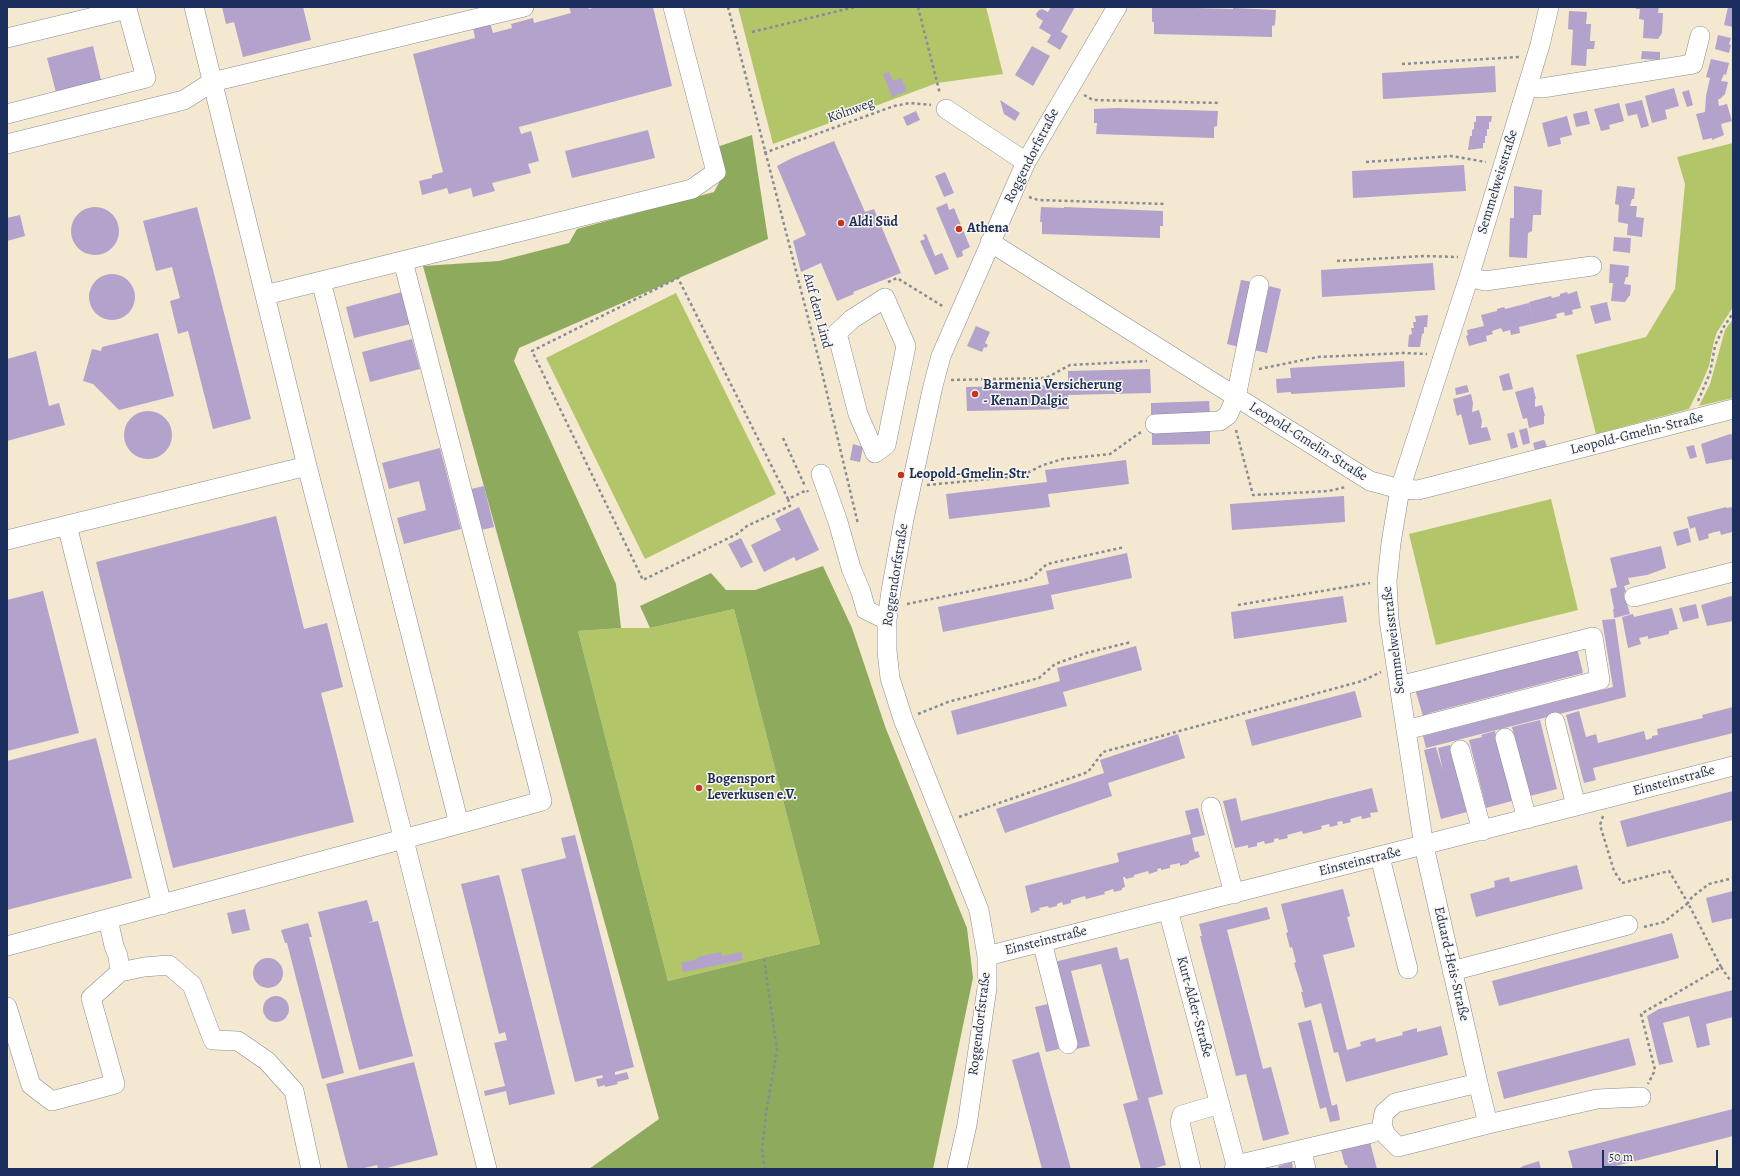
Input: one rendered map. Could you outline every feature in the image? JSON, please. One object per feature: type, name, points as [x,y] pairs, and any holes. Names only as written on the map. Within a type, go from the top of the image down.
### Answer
[{"type":"street","points":[[194,7],[307,466],[404,840],[487,1169]]},
{"type":"street","points":[[7,144],[184,100],[212,82],[524,7]]},
{"type":"street","points":[[265,295],[692,189],[716,172],[673,7]]},
{"type":"street","name":"Roggendorfstraße","points":[[956,1169],[967,1125],[987,988],[987,956],[980,910],[903,719],[890,678],[887,651],[888,614],[902,526],[934,380],[941,356],[1026,162],[1117,7]]},
{"type":"street","name":"Semmelweisstraße","points":[[1424,846],[1389,620],[1387,581],[1391,543],[1400,489],[1469,277],[1537,56],[1549,7]]},
{"type":"street","points":[[7,38],[127,8],[146,78],[7,114]]},
{"type":"street","points":[[1527,87],[1542,88],[1693,64],[1700,36]]},
{"type":"street","points":[[946,110],[1026,162]]},
{"type":"street","name":"Leopold-Gmelin-Straße","points":[[990,242],[1370,481],[1400,489],[1418,490],[1733,409]]},
{"type":"street","points":[[7,946],[404,840],[542,800],[403,261]]},
{"type":"street","points":[[1469,277],[1485,282],[1592,266]]},
{"type":"street","points":[[321,281],[459,824]]},
{"type":"street","points":[[1155,424],[1220,421],[1228,415],[1236,397],[1259,285]]},
{"type":"street","points":[[884,298],[906,346],[886,445],[876,453],[858,414],[837,333],[852,319],[884,298]]},
{"type":"street","points":[[7,540],[307,466]]},
{"type":"street","points":[[824,483],[866,610],[888,614]]},
{"type":"street","points":[[67,525],[162,905]]},
{"type":"street","points":[[1634,597],[1733,572]]},
{"type":"street","points":[[1399,686],[1593,637],[1600,680],[1406,730]]},
{"type":"street","points":[[1555,722],[1576,806]]},
{"type":"street","points":[[1505,738],[1526,819]]},
{"type":"street","points":[[1460,750],[1482,831]]},
{"type":"street","name":"Einsteinstraße","points":[[987,956],[1424,846],[1733,766]]},
{"type":"street","points":[[1211,806],[1234,894]]},
{"type":"street","name":"Eduard-Heis-Straße","points":[[1424,846],[1488,1124]]},
{"type":"street","points":[[1380,857],[1408,969]]},
{"type":"street","name":"Kurt-Alder-Straße","points":[[1168,910],[1220,1104],[1235,1167]]},
{"type":"street","points":[[108,919],[118,956],[120,972]]},
{"type":"street","points":[[1452,971],[1628,925]]},
{"type":"street","points":[[1042,942],[1068,1044]]},
{"type":"street","points":[[7,1007],[31,1085],[52,1100],[115,1084],[91,998],[120,972],[144,967],[169,965],[192,985],[213,1040],[238,1041],[267,1061],[294,1091],[311,1169]]},
{"type":"street","points":[[1478,1083],[1395,1103],[1384,1113],[1382,1125],[1386,1135],[1398,1148],[1488,1124],[1597,1099],[1641,1097]]},
{"type":"street","points":[[1191,1169],[1180,1123],[1182,1114],[1220,1104]]},
{"type":"street","points":[[1235,1167],[1372,1133]]},
{"type":"street","points":[[1302,1151],[1306,1169]]},
{"type":"path","name":"Auf dem Lind","points":[[728,7],[764,153],[820,364],[858,525]]},
{"type":"path","points":[[752,32],[855,7]]},
{"type":"path","points":[[918,7],[937,83],[946,110]]},
{"type":"path","points":[[1402,64],[1537,56]]},
{"type":"path","points":[[1069,87],[1093,100],[1220,104]]},
{"type":"path","name":"Kölnweg","points":[[764,153],[894,106],[910,103],[928,103],[946,110]]},
{"type":"path","points":[[1366,162],[1451,156],[1503,164]]},
{"type":"path","points":[[1012,192],[1038,200],[1166,204]]},
{"type":"path","points":[[1337,261],[1424,256],[1475,257]]},
{"type":"path","points":[[678,278],[788,499],[790,506],[747,526],[737,534],[643,580],[532,351],[678,278]]},
{"type":"path","points":[[884,298],[884,284],[897,278],[958,316]]},
{"type":"path","points":[[1697,418],[1696,405],[1710,373],[1716,346],[1723,328],[1733,313]]},
{"type":"path","points":[[1241,373],[1318,357],[1404,353],[1444,355]]},
{"type":"path","points":[[934,380],[1046,378],[1070,365],[1134,363],[1173,357]]},
{"type":"path","points":[[1228,415],[1234,423],[1253,496],[1329,491],[1370,481]]},
{"type":"path","points":[[912,484],[934,486],[1022,476],[1043,465],[1063,459],[1110,454],[1155,424]]},
{"type":"path","points":[[783,438],[812,498],[824,483]]},
{"type":"path","points":[[788,499],[807,490]]},
{"type":"path","points":[[888,614],[1030,579],[1048,564],[1125,547]]},
{"type":"path","points":[[1238,604],[1387,581]]},
{"type":"path","points":[[903,719],[948,702],[1039,678],[1055,664],[1086,653],[1131,642]]},
{"type":"path","points":[[945,822],[1088,772],[1103,752],[1362,681],[1396,665]]},
{"type":"path","points":[[1600,800],[1604,815],[1600,825],[1614,871],[1622,883],[1668,870],[1688,903],[1730,980],[1733,979]]},
{"type":"path","points":[[1628,925],[1636,929],[1664,922],[1709,884],[1733,878]]},
{"type":"path","points":[[764,959],[777,1050],[766,1112],[762,1150],[765,1169]]},
{"type":"path","points":[[1641,1097],[1655,1070],[1641,1014],[1722,966]]},
{"type":"green space","points":[[738,7],[986,7],[1003,74],[937,83],[773,144]]},
{"type":"green space","points":[[752,135],[768,239],[519,348],[514,361],[616,584],[621,628],[578,631],[668,981],[820,944],[734,609],[650,628],[640,606],[711,573],[726,590],[755,590],[823,566],[852,628],[886,729],[967,928],[973,978],[933,1169],[589,1169],[659,1119],[423,266],[499,261],[569,243],[577,229],[714,192],[721,179],[720,146]]},
{"type":"green space","points":[[1733,143],[1733,307],[1717,332],[1709,366],[1700,387],[1689,409],[1596,434],[1576,355],[1646,337],[1675,289],[1685,184],[1677,157]]},
{"type":"green space","points":[[676,293],[776,494],[645,559],[546,358]]},
{"type":"green space","points":[[1733,319],[1733,398],[1699,406],[1710,384],[1725,330]]},
{"type":"green space","points":[[1551,499],[1578,610],[1436,645],[1409,534]]},
{"type":"green space","name":"Bogensport Leverkusen e.V.","points":[[734,609],[820,944],[668,981],[578,631],[621,628],[650,628]]},
{"type":"building","points":[[222,7],[303,7],[311,40],[243,57],[234,22],[226,24]]},
{"type":"building","points":[[569,7],[588,7],[589,9],[596,7],[653,7],[672,86],[519,127],[521,134],[531,131],[539,161],[528,164],[531,173],[492,183],[495,191],[473,197],[471,188],[449,194],[447,188],[422,195],[419,181],[432,178],[432,175],[443,172],[413,54],[475,38],[473,27],[490,23],[493,33],[512,28],[511,24],[533,18],[534,23],[571,13]]},
{"type":"building","points":[[1051,7],[1075,7],[1061,32],[1068,36],[1060,50],[1047,42],[1051,35],[1039,28],[1043,21],[1037,17],[1036,14],[1042,9],[1048,12]]},
{"type":"building","points":[[1152,7],[1276,10],[1275,25],[1272,26],[1272,37],[1154,34]]},
{"type":"building","points":[[1636,7],[1659,7],[1658,13],[1663,13],[1662,33],[1658,39],[1643,38],[1644,20],[1639,19],[1640,9],[1636,9]]},
{"type":"building","points":[[1728,7],[1733,7],[1733,27],[1724,25]]},
{"type":"building","points":[[1569,11],[1587,12],[1586,24],[1591,24],[1590,41],[1595,41],[1594,49],[1587,49],[1586,66],[1571,65],[1573,30],[1568,29]]},
{"type":"building","points":[[1718,35],[1731,38],[1729,53],[1715,49]]},
{"type":"building","points":[[93,46],[102,84],[57,96],[47,58]]},
{"type":"building","points":[[1032,46],[1050,56],[1033,86],[1015,75]]},
{"type":"building","points":[[1642,51],[1660,52],[1660,60],[1641,59]]},
{"type":"building","points":[[1711,59],[1729,63],[1726,75],[1724,74],[1721,81],[1728,82],[1725,94],[1718,99],[1719,106],[1727,104],[1732,121],[1721,124],[1724,135],[1712,140],[1712,138],[1703,140],[1696,114],[1705,112],[1706,96],[1710,78],[1706,77]]},
{"type":"building","points":[[1495,66],[1496,92],[1383,99],[1382,73]]},
{"type":"building","points":[[889,72],[893,81],[901,78],[907,91],[892,97],[883,74]]},
{"type":"building","points":[[1674,88],[1679,106],[1665,110],[1667,119],[1652,123],[1645,96]]},
{"type":"building","points":[[1689,90],[1693,105],[1687,107],[1682,92]]},
{"type":"building","points":[[1000,100],[1020,113],[1015,121],[1004,114]]},
{"type":"building","points":[[1642,100],[1649,126],[1641,128],[1637,114],[1628,116],[1625,104]]},
{"type":"building","points":[[1619,103],[1624,121],[1609,125],[1610,129],[1601,131],[1594,109]]},
{"type":"building","points":[[1117,108],[1218,111],[1217,126],[1214,127],[1214,138],[1096,134],[1097,123],[1094,123],[1094,109]]},
{"type":"building","points":[[916,111],[920,120],[907,126],[903,117]]},
{"type":"building","points":[[1587,111],[1590,124],[1576,127],[1573,114]]},
{"type":"building","points":[[1476,116],[1492,116],[1491,122],[1489,122],[1489,129],[1487,129],[1487,136],[1485,136],[1485,143],[1483,143],[1483,148],[1468,150],[1470,136],[1472,136],[1472,130],[1474,129],[1474,122],[1476,122]]},
{"type":"building","points":[[1567,116],[1572,135],[1560,138],[1561,144],[1548,147],[1542,123]]},
{"type":"building","points":[[648,130],[655,158],[572,178],[565,151]]},
{"type":"building","name":"Aldi Süd","points":[[834,141],[865,212],[874,209],[901,273],[853,292],[854,294],[837,301],[821,263],[801,272],[793,241],[806,235],[777,166],[792,158]]},
{"type":"building","points":[[1464,165],[1466,191],[1353,198],[1352,171]]},
{"type":"building","points":[[945,172],[954,193],[944,197],[935,176]]},
{"type":"building","points":[[1514,186],[1542,190],[1541,215],[1533,215],[1532,231],[1528,233],[1527,258],[1509,257],[1510,218],[1514,218]]},
{"type":"building","points":[[1617,186],[1635,188],[1634,199],[1632,199],[1630,206],[1637,206],[1636,217],[1644,218],[1642,237],[1627,235],[1628,224],[1618,222],[1619,205],[1615,204]]},
{"type":"building","points":[[947,203],[949,210],[954,208],[970,247],[962,251],[963,256],[957,258],[936,208]]},
{"type":"building","points":[[90,207],[100,207],[109,211],[115,217],[119,226],[119,236],[115,245],[109,251],[100,255],[90,255],[81,251],[75,245],[71,236],[71,226],[75,217],[81,211]]},
{"type":"building","points":[[197,207],[251,419],[213,429],[188,331],[178,334],[170,301],[180,298],[172,267],[156,271],[143,221]]},
{"type":"building","points":[[1041,207],[1163,211],[1163,226],[1160,226],[1160,238],[1042,234],[1042,222],[1040,222]]},
{"type":"building","points":[[20,215],[25,236],[7,241],[7,218]]},
{"type":"building","points":[[926,234],[935,256],[942,253],[949,269],[935,275],[920,241],[925,239],[923,235]]},
{"type":"building","points":[[1614,237],[1631,238],[1630,253],[1613,251]]},
{"type":"building","points":[[1433,263],[1435,290],[1322,297],[1321,270]]},
{"type":"building","points":[[1610,264],[1629,266],[1628,277],[1626,277],[1624,284],[1631,285],[1630,296],[1625,302],[1611,301],[1613,283],[1609,283]]},
{"type":"building","points":[[112,274],[125,278],[131,284],[135,297],[131,310],[125,316],[112,320],[99,316],[93,310],[89,297],[93,284],[99,278]]},
{"type":"building","points":[[1241,280],[1253,282],[1239,347],[1227,344]]},
{"type":"building","points":[[1269,286],[1281,289],[1267,353],[1254,350]]},
{"type":"building","points":[[1577,291],[1581,308],[1572,310],[1573,314],[1565,316],[1564,312],[1556,314],[1557,318],[1519,327],[1520,333],[1511,335],[1510,330],[1503,332],[1501,328],[1492,331],[1493,334],[1486,336],[1487,341],[1469,346],[1466,336],[1468,335],[1467,330],[1484,326],[1481,315],[1497,311],[1497,309],[1504,307],[1505,309],[1529,303],[1533,318],[1529,302],[1551,296],[1552,298],[1560,296],[1560,294],[1567,292],[1568,294]]},
{"type":"building","points":[[402,292],[410,324],[354,338],[346,307]]},
{"type":"building","points":[[1607,302],[1611,320],[1595,324],[1590,306]]},
{"type":"building","points":[[1428,315],[1427,327],[1424,327],[1420,347],[1408,347],[1409,335],[1412,334],[1411,328],[1414,328],[1413,322],[1416,322],[1415,316]]},
{"type":"building","points":[[976,326],[990,332],[985,343],[988,345],[986,348],[984,347],[982,352],[967,346]]},
{"type":"building","points":[[158,333],[174,396],[119,410],[93,384],[83,381],[92,349],[101,351],[102,347]]},
{"type":"building","points":[[412,339],[420,369],[370,382],[362,352]]},
{"type":"building","points":[[36,351],[49,406],[59,403],[65,425],[7,441],[7,359]]},
{"type":"building","points":[[1404,361],[1405,387],[1291,394],[1291,392],[1277,393],[1276,379],[1291,378],[1290,368]]},
{"type":"building","points":[[1150,369],[1151,393],[1068,395],[1069,409],[967,411],[966,387],[1068,385],[1068,371]]},
{"type":"building","points":[[1509,373],[1513,389],[1503,391],[1499,376]]},
{"type":"building","points":[[1467,385],[1469,392],[1456,395],[1455,388]]},
{"type":"building","points":[[1533,387],[1536,399],[1535,407],[1542,405],[1545,416],[1544,424],[1529,428],[1527,418],[1523,419],[1515,392]]},
{"type":"building","points":[[1471,394],[1473,403],[1472,412],[1479,410],[1482,421],[1481,428],[1487,427],[1491,440],[1469,445],[1461,414],[1457,416],[1453,399]]},
{"type":"building","points":[[1209,401],[1210,414],[1151,415],[1151,403]]},
{"type":"building","points":[[143,411],[153,411],[165,418],[172,430],[172,440],[165,452],[153,459],[143,459],[135,455],[128,448],[124,440],[124,430],[128,422],[135,415]]},
{"type":"building","points":[[1527,428],[1530,443],[1523,445],[1519,430]]},
{"type":"building","points":[[1210,431],[1210,444],[1152,445],[1152,433]]},
{"type":"building","points":[[1514,432],[1518,447],[1511,449],[1507,434]]},
{"type":"building","points":[[1730,434],[1733,435],[1733,459],[1706,464],[1701,444]]},
{"type":"building","points":[[1543,440],[1545,441],[1547,447],[1535,450],[1533,443]]},
{"type":"building","points":[[853,444],[863,447],[860,462],[850,460]]},
{"type":"building","points":[[1694,445],[1697,457],[1690,459],[1686,447]]},
{"type":"building","points":[[440,448],[461,529],[404,544],[397,518],[426,510],[419,481],[389,489],[382,463]]},
{"type":"building","points":[[1126,460],[1129,484],[1048,494],[1050,507],[949,519],[946,494],[1047,482],[1045,470]]},
{"type":"building","points":[[484,486],[494,527],[481,530],[471,489]]},
{"type":"building","points":[[1344,496],[1345,522],[1232,530],[1230,504]]},
{"type":"building","points":[[799,507],[819,550],[796,561],[794,557],[764,572],[751,545],[781,530],[775,519]]},
{"type":"building","points":[[1726,507],[1733,507],[1732,532],[1721,535],[1720,531],[1715,532],[1708,534],[1709,538],[1699,541],[1695,527],[1690,529],[1687,517]]},
{"type":"building","points":[[276,516],[304,629],[327,623],[343,687],[321,693],[354,822],[173,868],[96,562]]},
{"type":"building","points":[[1688,528],[1691,542],[1677,546],[1673,532]]},
{"type":"building","points":[[741,538],[753,562],[741,568],[728,544]]},
{"type":"building","points":[[1661,546],[1666,568],[1647,575],[1628,578],[1630,584],[1624,586],[1626,592],[1624,593],[1630,614],[1614,618],[1614,609],[1610,589],[1617,587],[1610,558]]},
{"type":"building","points":[[1127,553],[1132,578],[1051,595],[1054,609],[943,632],[938,607],[1049,584],[1046,571]]},
{"type":"building","points":[[43,591],[79,733],[7,751],[7,600]]},
{"type":"building","points":[[1343,596],[1347,622],[1234,639],[1231,612]]},
{"type":"building","points":[[1731,596],[1733,597],[1733,621],[1707,626],[1701,605]]},
{"type":"building","points":[[1696,604],[1699,618],[1683,622],[1679,608]]},
{"type":"building","points":[[1672,608],[1678,629],[1669,631],[1669,634],[1648,639],[1648,636],[1639,638],[1641,644],[1628,648],[1622,617],[1633,614],[1634,617]]},
{"type":"building","points":[[1615,619],[1626,697],[1426,748],[1423,736],[1613,687],[1602,620]]},
{"type":"building","points":[[1136,646],[1142,670],[1063,692],[1067,706],[957,735],[951,711],[1060,681],[1057,668]]},
{"type":"building","points":[[1577,648],[1583,673],[1433,712],[1423,716],[1415,689]]},
{"type":"building","points":[[1355,691],[1362,717],[1252,746],[1245,720]]},
{"type":"building","points":[[1733,707],[1733,733],[1593,768],[1596,780],[1584,783],[1566,715],[1579,711],[1586,737],[1596,734],[1598,743],[1644,731],[1646,740],[1652,738],[1652,736],[1658,735],[1657,729],[1703,718],[1702,715]]},
{"type":"building","points":[[1540,720],[1557,789],[1530,796],[1512,727]]},
{"type":"building","points":[[1495,731],[1512,801],[1486,808],[1469,740],[1482,737],[1481,735]]},
{"type":"building","points":[[1178,734],[1185,758],[1108,783],[1112,796],[1005,833],[996,809],[1104,773],[1100,760]]},
{"type":"building","points":[[96,738],[132,878],[7,910],[7,761]]},
{"type":"building","points":[[1450,745],[1467,812],[1441,819],[1424,750],[1436,747],[1443,771],[1438,748]]},
{"type":"building","points":[[1372,788],[1378,812],[1370,813],[1371,817],[1362,819],[1361,816],[1350,819],[1351,822],[1343,824],[1342,821],[1337,822],[1338,825],[1330,827],[1329,824],[1321,826],[1322,829],[1303,834],[1302,831],[1287,835],[1288,838],[1279,840],[1278,838],[1274,839],[1274,842],[1265,844],[1264,841],[1257,843],[1257,846],[1248,848],[1248,845],[1235,848],[1223,801],[1236,798],[1241,821]]},
{"type":"building","points":[[1733,791],[1733,820],[1627,847],[1620,821]]},
{"type":"building","points":[[1198,808],[1205,835],[1192,838],[1195,852],[1198,851],[1200,857],[1180,866],[1180,863],[1170,865],[1170,868],[1161,870],[1161,868],[1157,869],[1158,871],[1149,874],[1148,871],[1126,879],[1123,877],[1125,887],[1122,888],[1122,890],[1114,892],[1113,889],[1104,892],[1105,894],[1086,899],[1085,896],[1071,900],[1071,903],[1063,905],[1062,902],[1057,904],[1057,906],[1039,908],[1040,910],[1031,913],[1025,886],[1119,862],[1117,853],[1191,834],[1185,811]]},
{"type":"building","points":[[575,835],[634,1067],[615,1072],[615,1075],[627,1072],[629,1079],[617,1082],[618,1084],[605,1087],[605,1085],[598,1087],[596,1079],[603,1078],[602,1075],[575,1082],[521,869],[566,858],[561,838]]},
{"type":"building","points":[[1577,865],[1583,889],[1476,917],[1470,894],[1495,887],[1494,881],[1509,877],[1510,882]]},
{"type":"building","points":[[499,875],[555,1094],[509,1105],[506,1091],[485,1096],[484,1091],[505,1086],[494,1043],[507,1040],[505,1032],[499,1034],[461,884]]},
{"type":"building","points":[[1343,889],[1350,916],[1347,917],[1355,947],[1323,955],[1347,1050],[1361,1046],[1360,1042],[1375,1038],[1376,1042],[1403,1035],[1402,1032],[1417,1028],[1417,1032],[1441,1026],[1448,1055],[1346,1082],[1338,1052],[1334,1053],[1321,1003],[1305,1008],[1301,992],[1303,992],[1294,963],[1296,962],[1286,933],[1288,932],[1281,904]]},
{"type":"building","points":[[1733,891],[1733,918],[1712,923],[1706,898]]},
{"type":"building","points":[[367,900],[373,921],[367,923],[378,921],[413,1056],[359,1070],[318,912]]},
{"type":"building","points":[[1267,907],[1270,919],[1227,930],[1263,1069],[1271,1067],[1289,1134],[1263,1141],[1246,1074],[1236,1076],[1200,936],[1202,936],[1199,924]]},
{"type":"building","points":[[245,909],[250,930],[232,934],[227,913]]},
{"type":"building","points":[[308,923],[312,937],[309,937],[344,1073],[322,1079],[287,943],[285,943],[281,930]]},
{"type":"building","points":[[1672,933],[1679,958],[1499,1006],[1492,981]]},
{"type":"building","points":[[1117,947],[1120,960],[1128,958],[1163,1094],[1148,1098],[1166,1165],[1152,1169],[1141,1169],[1123,1104],[1138,1100],[1101,964],[1071,971],[1090,1046],[1076,1049],[1054,962]]},
{"type":"building","points":[[721,952],[722,956],[741,952],[743,960],[683,972],[681,963],[697,959],[697,957]]},
{"type":"building","points":[[268,958],[274,959],[282,967],[282,979],[274,987],[268,988],[262,987],[254,979],[253,973],[254,967],[262,959]]},
{"type":"building","points":[[1733,990],[1733,1017],[1706,1024],[1710,1045],[1697,1048],[1689,1016],[1663,1023],[1673,1062],[1659,1065],[1647,1016],[1659,1009]]},
{"type":"building","points":[[276,996],[285,1000],[289,1009],[285,1018],[276,1022],[267,1018],[263,1009],[267,1000]]},
{"type":"building","points":[[1048,1004],[1059,1049],[1046,1052],[1035,1007]]},
{"type":"building","points":[[1311,1020],[1332,1106],[1337,1104],[1340,1120],[1330,1122],[1326,1107],[1320,1109],[1298,1023]]},
{"type":"building","points":[[1629,1038],[1636,1065],[1504,1099],[1497,1072]]},
{"type":"building","points":[[1039,1052],[1071,1169],[1042,1169],[1012,1060]]},
{"type":"building","points":[[414,1062],[438,1155],[383,1169],[378,1169],[377,1165],[360,1169],[348,1169],[326,1084]]},
{"type":"building","points":[[1733,1109],[1733,1136],[1604,1169],[1573,1169],[1568,1151]]},
{"type":"building","points":[[1370,1142],[1377,1169],[1348,1169],[1347,1165],[1345,1165],[1341,1150]]},
{"type":"building","points":[[1539,1161],[1541,1169],[1517,1169],[1523,1166]]},
{"type":"building","points":[[1292,1162],[1293,1169],[1279,1169],[1278,1166]]},
{"type":"place","name":"Aldi Süd","points":[[841,223]]},
{"type":"place","name":"Athena","points":[[959,229]]},
{"type":"place","name":"Barmenia Versicherung - Kenan Dalgic","points":[[975,394]]},
{"type":"place","name":"Leopold-Gmelin-Str.","points":[[901,475]]},
{"type":"place","name":"Bogensport Leverkusen e.V.","points":[[699,788]]}]
